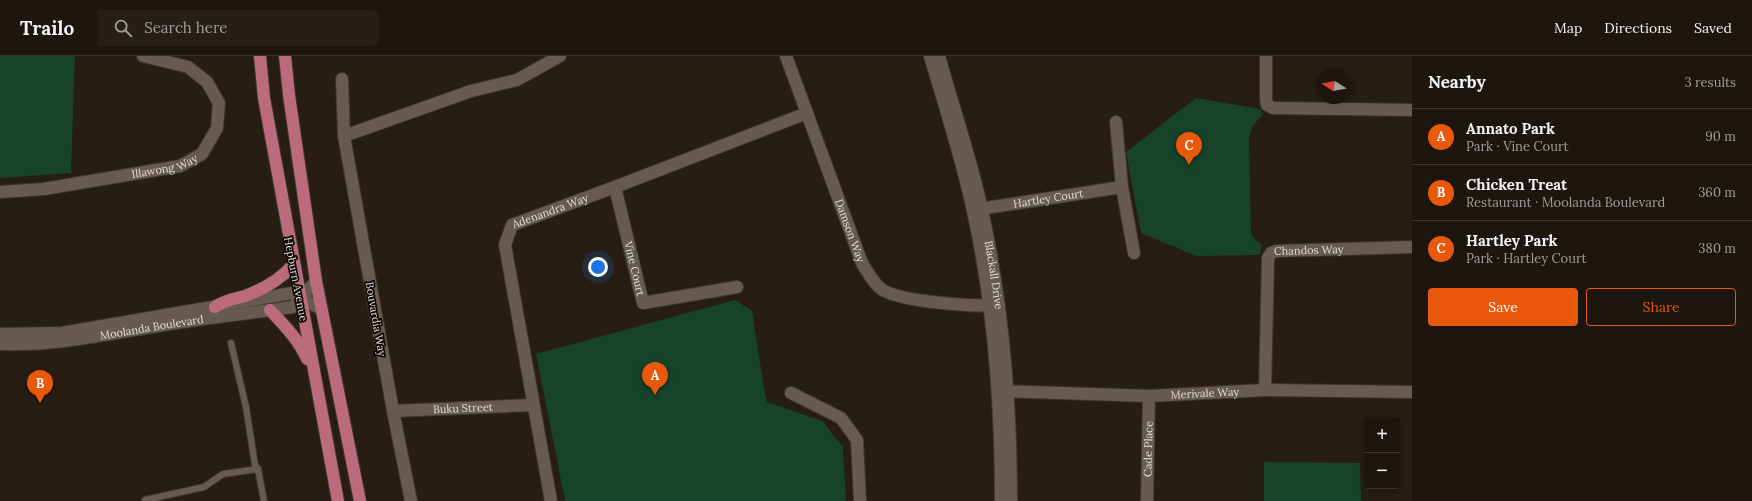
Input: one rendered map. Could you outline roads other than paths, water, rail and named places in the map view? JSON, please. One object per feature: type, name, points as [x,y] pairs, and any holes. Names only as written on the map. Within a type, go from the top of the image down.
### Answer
[{"type":"main road","name":"Hepburn Avenue","points":[[260,56],[264,98],[293,266],[338,501]]},
{"type":"main road","name":"Hepburn Avenue","points":[[285,56],[289,95],[316,281],[360,501]]},
{"type":"main road","points":[[216,307],[225,300],[245,296],[267,287],[284,276],[293,266]]},
{"type":"main road","points":[[270,310],[303,349],[314,375]]},
{"type":"street","name":"Illawong Way","points":[[0,192],[44,189],[180,166],[202,154],[217,128],[219,103],[207,82],[188,67],[143,56]]},
{"type":"street","name":"Damson Way","points":[[786,56],[862,263],[881,289],[902,297],[930,302],[994,306]]},
{"type":"street","name":"Blackall Drive","points":[[930,56],[978,210]]},
{"type":"street","name":"Blackall Drive","points":[[939,56],[962,134],[978,210],[994,306],[1011,501]]},
{"type":"street","points":[[1266,56],[1266,99],[1267,105],[1273,108],[1412,110]]},
{"type":"street","points":[[344,136],[471,91],[517,80],[555,57]]},
{"type":"street","name":"Bouvardia Way","points":[[342,79],[344,136],[393,411],[412,501]]},
{"type":"street","name":"Adenandra Way","points":[[551,501],[505,244],[512,225],[807,113]]},
{"type":"street","points":[[1116,122],[1122,187],[1134,253]]},
{"type":"street","name":"Vine Court","points":[[615,187],[643,303],[737,287]]},
{"type":"street","name":"Hartley Court","points":[[978,210],[1122,187]]},
{"type":"street","name":"Chandos Way","points":[[1265,390],[1268,258],[1270,254],[1276,251],[1412,247]]},
{"type":"street","name":"Moolanda Boulevard","points":[[0,344],[29,345],[59,343],[293,307],[316,281]]},
{"type":"street","name":"Moolanda Boulevard","points":[[0,334],[28,335],[62,333],[292,293],[321,309]]},
{"type":"street","name":"Merivale Way","points":[[1002,391],[1149,396],[1265,390],[1412,392]]},
{"type":"street","name":"Blackall Drive","points":[[1001,501],[1002,391]]},
{"type":"street","points":[[791,393],[841,418],[857,440],[860,501]]},
{"type":"street","name":"Cade Place","points":[[1147,501],[1149,396]]},
{"type":"street","name":"Buku Street","points":[[393,411],[533,405]]},
{"type":"lane","points":[[231,343],[246,407],[254,465],[258,469],[264,501]]},
{"type":"lane","points":[[145,500],[204,487],[223,474],[258,469]]},
{"type":"place","name":"Hartley Park","points":[[1189,165]]},
{"type":"place","name":"Annato Park","points":[[655,395]]},
{"type":"place","name":"Chicken Treat","points":[[40,403]]}]
